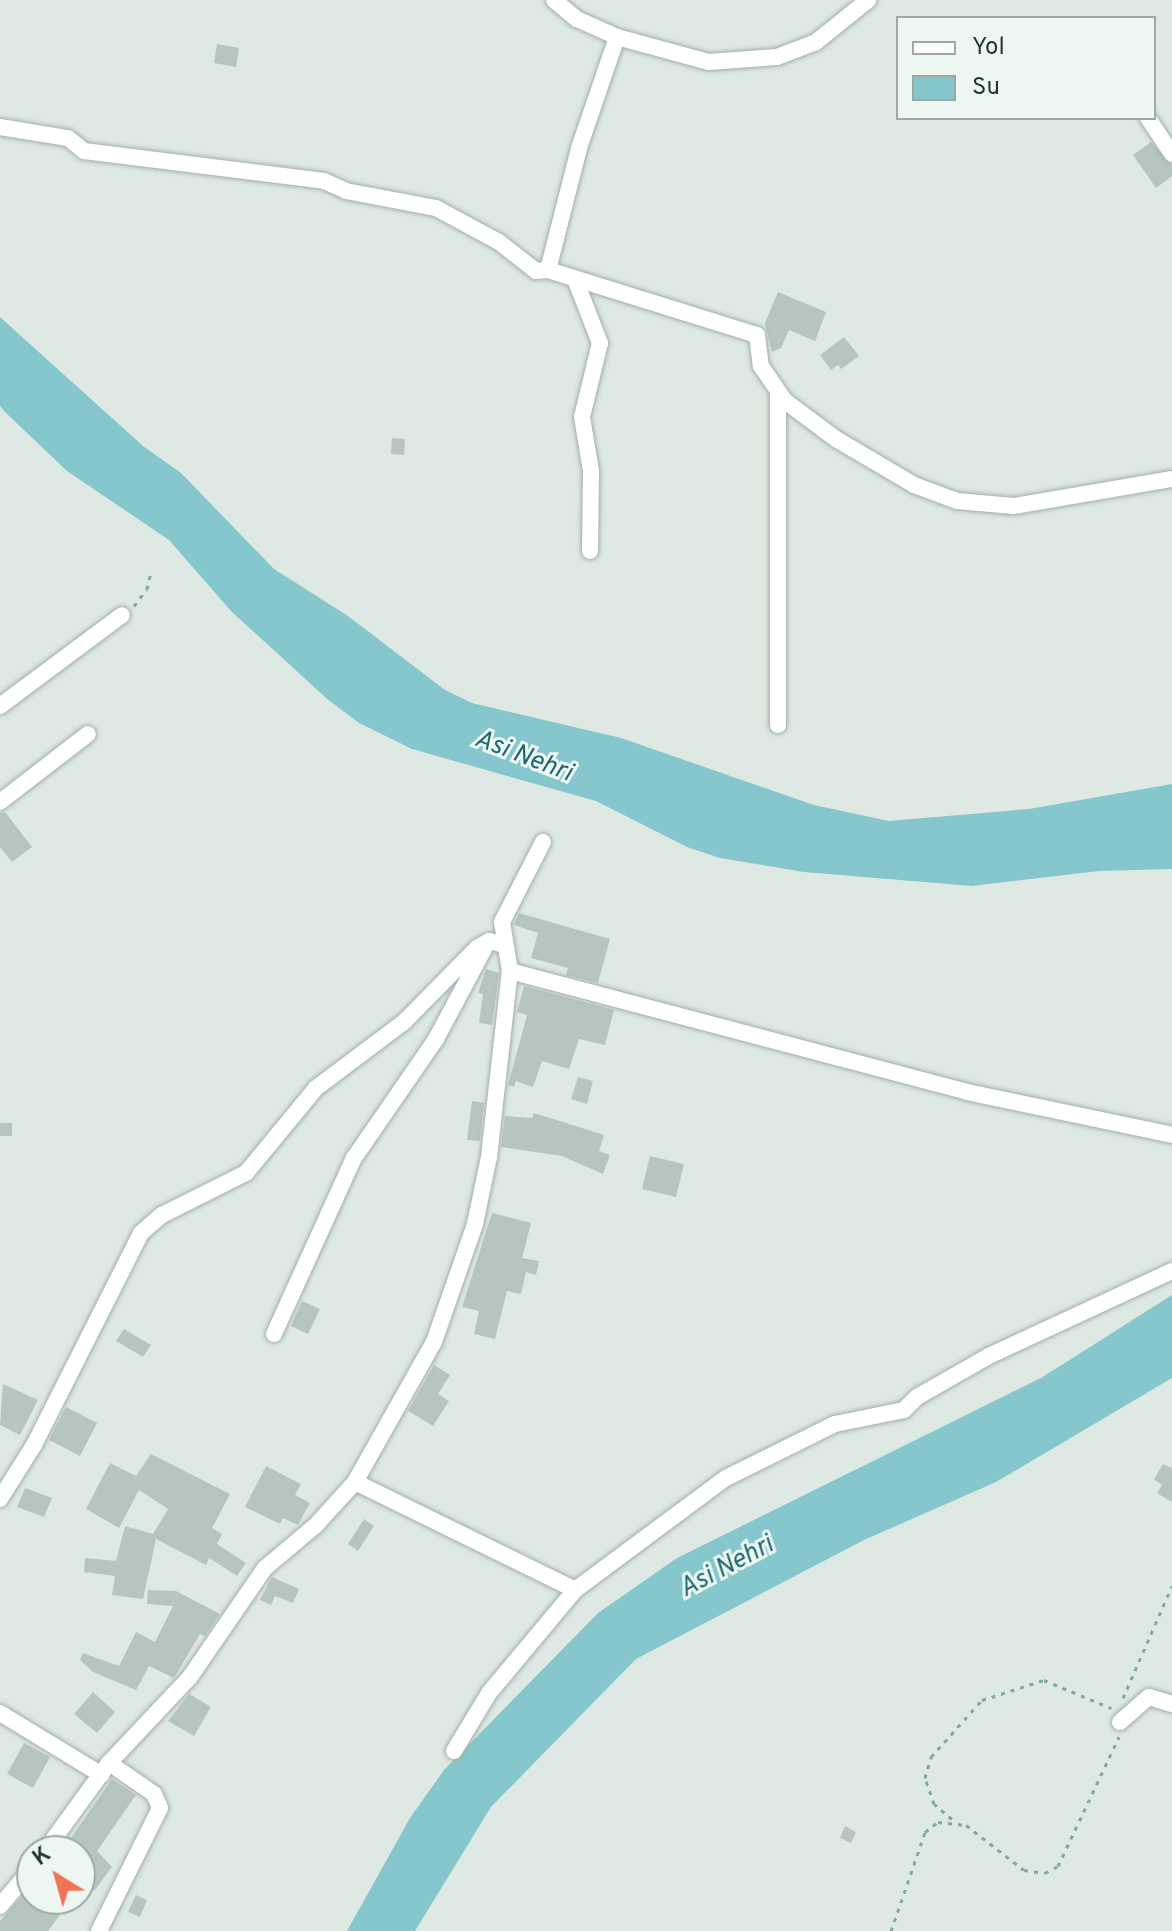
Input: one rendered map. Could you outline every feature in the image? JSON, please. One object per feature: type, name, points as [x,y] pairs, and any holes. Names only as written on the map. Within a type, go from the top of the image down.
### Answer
[{"type":"street","points":[[554,0],[577,19],[617,37],[709,62],[777,57],[816,42],[868,0]]},
{"type":"street","points":[[548,270],[579,148],[617,37]]},
{"type":"street","points":[[1149,120],[1172,154]]},
{"type":"street","points":[[0,127],[68,138],[84,151],[324,181],[346,191],[436,208],[499,242],[536,271],[548,270],[757,335],[761,366],[778,393],[836,439],[914,485],[957,501],[1014,506],[1172,479]]},
{"type":"street","points":[[575,279],[600,343],[582,417],[591,471],[590,551]]},
{"type":"street","points":[[778,393],[778,725]]},
{"type":"street","points":[[0,706],[122,615]]},
{"type":"street","points":[[0,802],[88,734]]},
{"type":"street","points":[[274,1334],[354,1158],[436,1039],[496,943],[502,922],[543,842]]},
{"type":"street","points":[[57,1835],[106,1769],[190,1677],[265,1568],[316,1525],[355,1482],[434,1342],[461,1270],[489,1157],[510,971],[496,943]]},
{"type":"street","points":[[0,1499],[34,1445],[141,1233],[162,1215],[246,1173],[316,1088],[404,1022],[496,943]]},
{"type":"street","points":[[510,971],[967,1092],[1172,1135]]},
{"type":"street","points":[[454,1751],[489,1693],[575,1590],[726,1478],[835,1424],[904,1410],[917,1397],[989,1356],[1172,1271]]},
{"type":"street","points":[[355,1482],[575,1590]]},
{"type":"street","points":[[1121,1718],[1149,1697],[1172,1704]]},
{"type":"street","points":[[0,1713],[154,1794],[160,1808],[99,1931]]},
{"type":"street","points":[[0,1906],[16,1887]]},
{"type":"path","points":[[122,615],[138,603],[151,571]]},
{"type":"path","points":[[1121,1718],[1044,1680],[982,1700],[931,1757],[925,1778],[934,1804],[1024,1870],[1045,1873],[1058,1866],[1070,1848],[1118,1744],[1121,1718],[1124,1690],[1148,1648],[1172,1586]]},
{"type":"path","points":[[891,1931],[925,1832],[938,1822],[953,1820]]},
{"type":"water","name":"Asi Nehri","points":[[0,317],[143,446],[181,473],[274,569],[348,616],[445,690],[472,703],[621,738],[814,805],[889,821],[1029,809],[1172,784],[1172,869],[1099,871],[972,886],[804,872],[720,858],[687,847],[596,801],[412,749],[359,723],[326,698],[231,611],[169,540],[67,471],[5,412],[0,406]]},
{"type":"water","name":"Asi Nehri","points":[[1172,1295],[1172,1378],[996,1482],[864,1540],[636,1659],[491,1807],[415,1931],[347,1931],[410,1818],[444,1770],[598,1613],[677,1558],[1041,1378]]},
{"type":"building","points":[[217,44],[239,48],[236,67],[214,63]]},
{"type":"building","points":[[1151,142],[1172,165],[1172,176],[1156,188],[1133,155]]},
{"type":"building","points":[[778,292],[826,312],[815,341],[789,330],[781,348],[772,352],[765,323]]},
{"type":"building","points":[[844,337],[859,356],[841,369],[838,365],[831,370],[820,355]]},
{"type":"building","points":[[392,438],[405,439],[404,455],[391,454]]},
{"type":"building","points":[[5,812],[32,847],[12,862],[0,847],[0,813]]},
{"type":"building","points":[[519,913],[610,939],[598,983],[566,975],[568,968],[531,958],[538,933],[514,925]]},
{"type":"building","points":[[486,969],[499,973],[492,1025],[479,1023],[483,994],[478,993]]},
{"type":"building","points":[[524,986],[614,1010],[605,1045],[579,1039],[569,1069],[542,1061],[533,1087],[516,1081],[514,1087],[508,1085],[527,1015],[517,1012]]},
{"type":"building","points":[[578,1077],[593,1081],[587,1104],[571,1099]]},
{"type":"building","points":[[472,1101],[484,1103],[480,1141],[467,1140]]},
{"type":"building","points":[[534,1113],[604,1135],[599,1151],[610,1155],[603,1174],[562,1156],[501,1147],[505,1116],[532,1118]]},
{"type":"building","points":[[0,1123],[12,1123],[12,1136],[0,1136]]},
{"type":"building","points":[[650,1156],[684,1164],[676,1197],[642,1189]]},
{"type":"building","points":[[492,1213],[531,1223],[522,1258],[539,1261],[536,1275],[526,1272],[521,1294],[507,1291],[495,1339],[474,1334],[479,1311],[462,1307]]},
{"type":"building","points":[[302,1301],[320,1309],[308,1334],[291,1326]]},
{"type":"building","points":[[124,1329],[151,1345],[143,1357],[116,1341]]},
{"type":"building","points":[[434,1365],[450,1375],[438,1394],[449,1401],[433,1426],[408,1411]]},
{"type":"building","points":[[3,1384],[38,1400],[20,1435],[0,1425]]},
{"type":"building","points":[[66,1407],[97,1423],[80,1456],[49,1440]]},
{"type":"building","points":[[151,1454],[230,1494],[212,1528],[222,1534],[217,1544],[246,1563],[237,1576],[209,1558],[206,1565],[156,1539],[143,1599],[112,1595],[115,1576],[84,1572],[85,1558],[116,1561],[125,1526],[153,1534],[168,1509],[139,1490],[119,1528],[86,1509],[110,1463],[136,1476]]},
{"type":"building","points":[[1163,1464],[1172,1468],[1172,1502],[1157,1493],[1162,1485],[1154,1479]]},
{"type":"building","points":[[266,1466],[301,1484],[295,1495],[310,1503],[298,1525],[283,1518],[280,1524],[245,1507]]},
{"type":"building","points":[[25,1488],[52,1498],[44,1517],[17,1507]]},
{"type":"building","points":[[364,1519],[374,1526],[358,1551],[348,1544]]},
{"type":"building","points":[[272,1577],[299,1589],[293,1603],[275,1596],[271,1605],[260,1600]]},
{"type":"building","points":[[148,1590],[176,1591],[220,1614],[205,1636],[200,1634],[174,1678],[149,1666],[136,1690],[93,1672],[80,1660],[83,1653],[119,1666],[136,1632],[155,1642],[173,1606],[147,1604]]},
{"type":"building","points":[[93,1692],[115,1712],[97,1733],[74,1714]]},
{"type":"building","points":[[189,1694],[211,1707],[194,1736],[168,1721]]},
{"type":"building","points":[[24,1743],[50,1757],[33,1788],[7,1774]]},
{"type":"building","points":[[112,1779],[136,1795],[97,1851],[112,1867],[96,1888],[96,1835],[73,1835]]},
{"type":"building","points":[[845,1826],[856,1832],[851,1843],[840,1838]]},
{"type":"building","points":[[136,1895],[147,1900],[140,1917],[128,1912]]},
{"type":"building","points":[[16,1903],[16,1915],[60,1915],[48,1931],[0,1931],[0,1921]]}]
